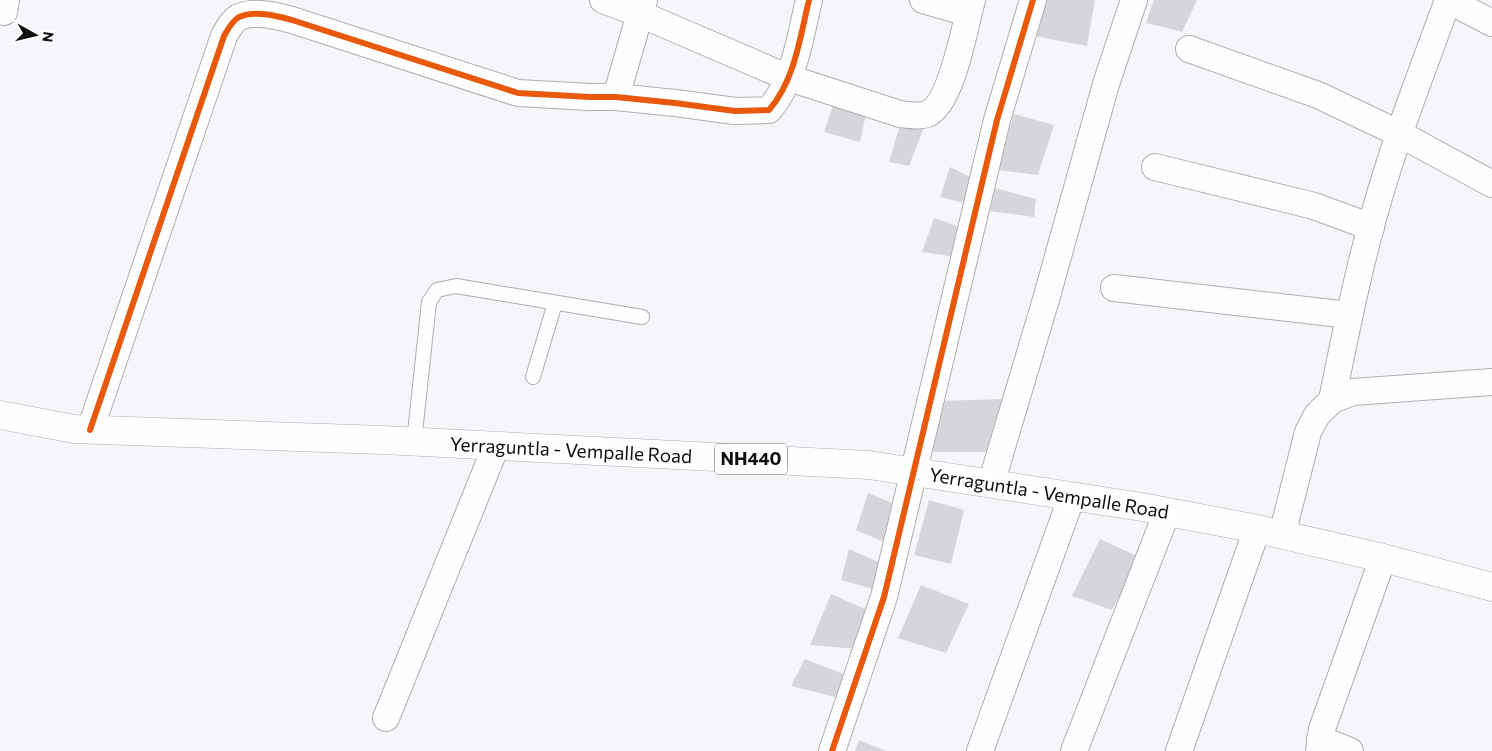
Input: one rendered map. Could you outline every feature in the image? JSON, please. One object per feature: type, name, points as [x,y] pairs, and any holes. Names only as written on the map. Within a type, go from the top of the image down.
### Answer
[{"type":"highway","name":"Yerraguntla - Vempalle Road","points":[[0,414],[74,429],[90,430],[414,442],[869,465],[1142,507],[1269,532],[1383,558],[1492,587]]},
{"type":"street","points":[[603,0],[642,7],[789,78],[900,114],[915,115],[928,114],[938,105],[946,92],[970,6],[923,0]]},
{"type":"street","points":[[90,430],[224,36],[230,25],[239,18],[251,15],[264,15],[292,20],[518,93],[616,97],[735,111],[769,110],[778,99],[789,78],[809,0]]},
{"type":"street","points":[[832,751],[884,597],[997,120],[1033,0]]},
{"type":"street","points":[[991,484],[1047,296],[1106,84],[1134,0]]},
{"type":"street","points":[[1332,400],[1349,315],[1371,227],[1400,134],[1448,0],[1492,22]]},
{"type":"street","points":[[616,97],[642,7]]},
{"type":"street","points":[[1189,49],[1318,95],[1400,134],[1492,184]]},
{"type":"street","points":[[1155,167],[1314,206],[1371,227]]},
{"type":"street","points":[[1114,288],[1349,315]]},
{"type":"street","points":[[1179,751],[1308,432],[1317,415],[1332,400],[1353,392],[1486,385]]},
{"type":"street","points":[[386,718],[496,446]]},
{"type":"street","points":[[980,751],[1072,496]]},
{"type":"street","points":[[1074,751],[1167,512]]},
{"type":"street","points":[[1350,751],[1319,745],[1322,729],[1383,558]]},
{"type":"lane","points":[[414,442],[429,302],[437,290],[456,286],[642,317]]},
{"type":"lane","points":[[534,377],[555,303]]},
{"type":"building","points":[[1044,0],[1095,0],[1087,46],[1034,36]]},
{"type":"building","points":[[1154,0],[1197,0],[1182,32],[1146,23]]},
{"type":"building","points":[[834,102],[866,114],[860,142],[824,132]]},
{"type":"building","points":[[1014,114],[1054,125],[1038,175],[997,170]]},
{"type":"building","points":[[902,118],[925,125],[909,166],[889,162]]},
{"type":"building","points":[[950,167],[979,181],[972,205],[940,197]]},
{"type":"building","points":[[995,188],[1036,199],[1034,217],[990,211]]},
{"type":"building","points":[[934,218],[966,229],[956,257],[922,252]]},
{"type":"building","points":[[1004,399],[992,452],[928,452],[938,401]]},
{"type":"building","points":[[868,493],[892,503],[884,542],[856,530]]},
{"type":"building","points":[[929,500],[964,510],[951,564],[914,555]]},
{"type":"building","points":[[1100,539],[1141,558],[1112,610],[1072,596]]},
{"type":"building","points":[[849,549],[885,565],[873,589],[841,580]]},
{"type":"building","points":[[921,585],[969,604],[946,653],[898,638]]},
{"type":"building","points":[[831,594],[872,612],[857,649],[810,645]]},
{"type":"building","points":[[805,659],[856,679],[843,699],[791,686]]},
{"type":"building","points":[[859,740],[886,751],[855,751]]},
{"type":"cycle path","points":[[90,430],[224,36],[232,23],[239,17],[259,14],[273,15],[292,20],[518,93],[616,97],[735,111],[769,110],[778,98],[791,72],[809,0]]},
{"type":"cycle path","points":[[832,751],[884,597],[997,120],[1033,0]]}]
